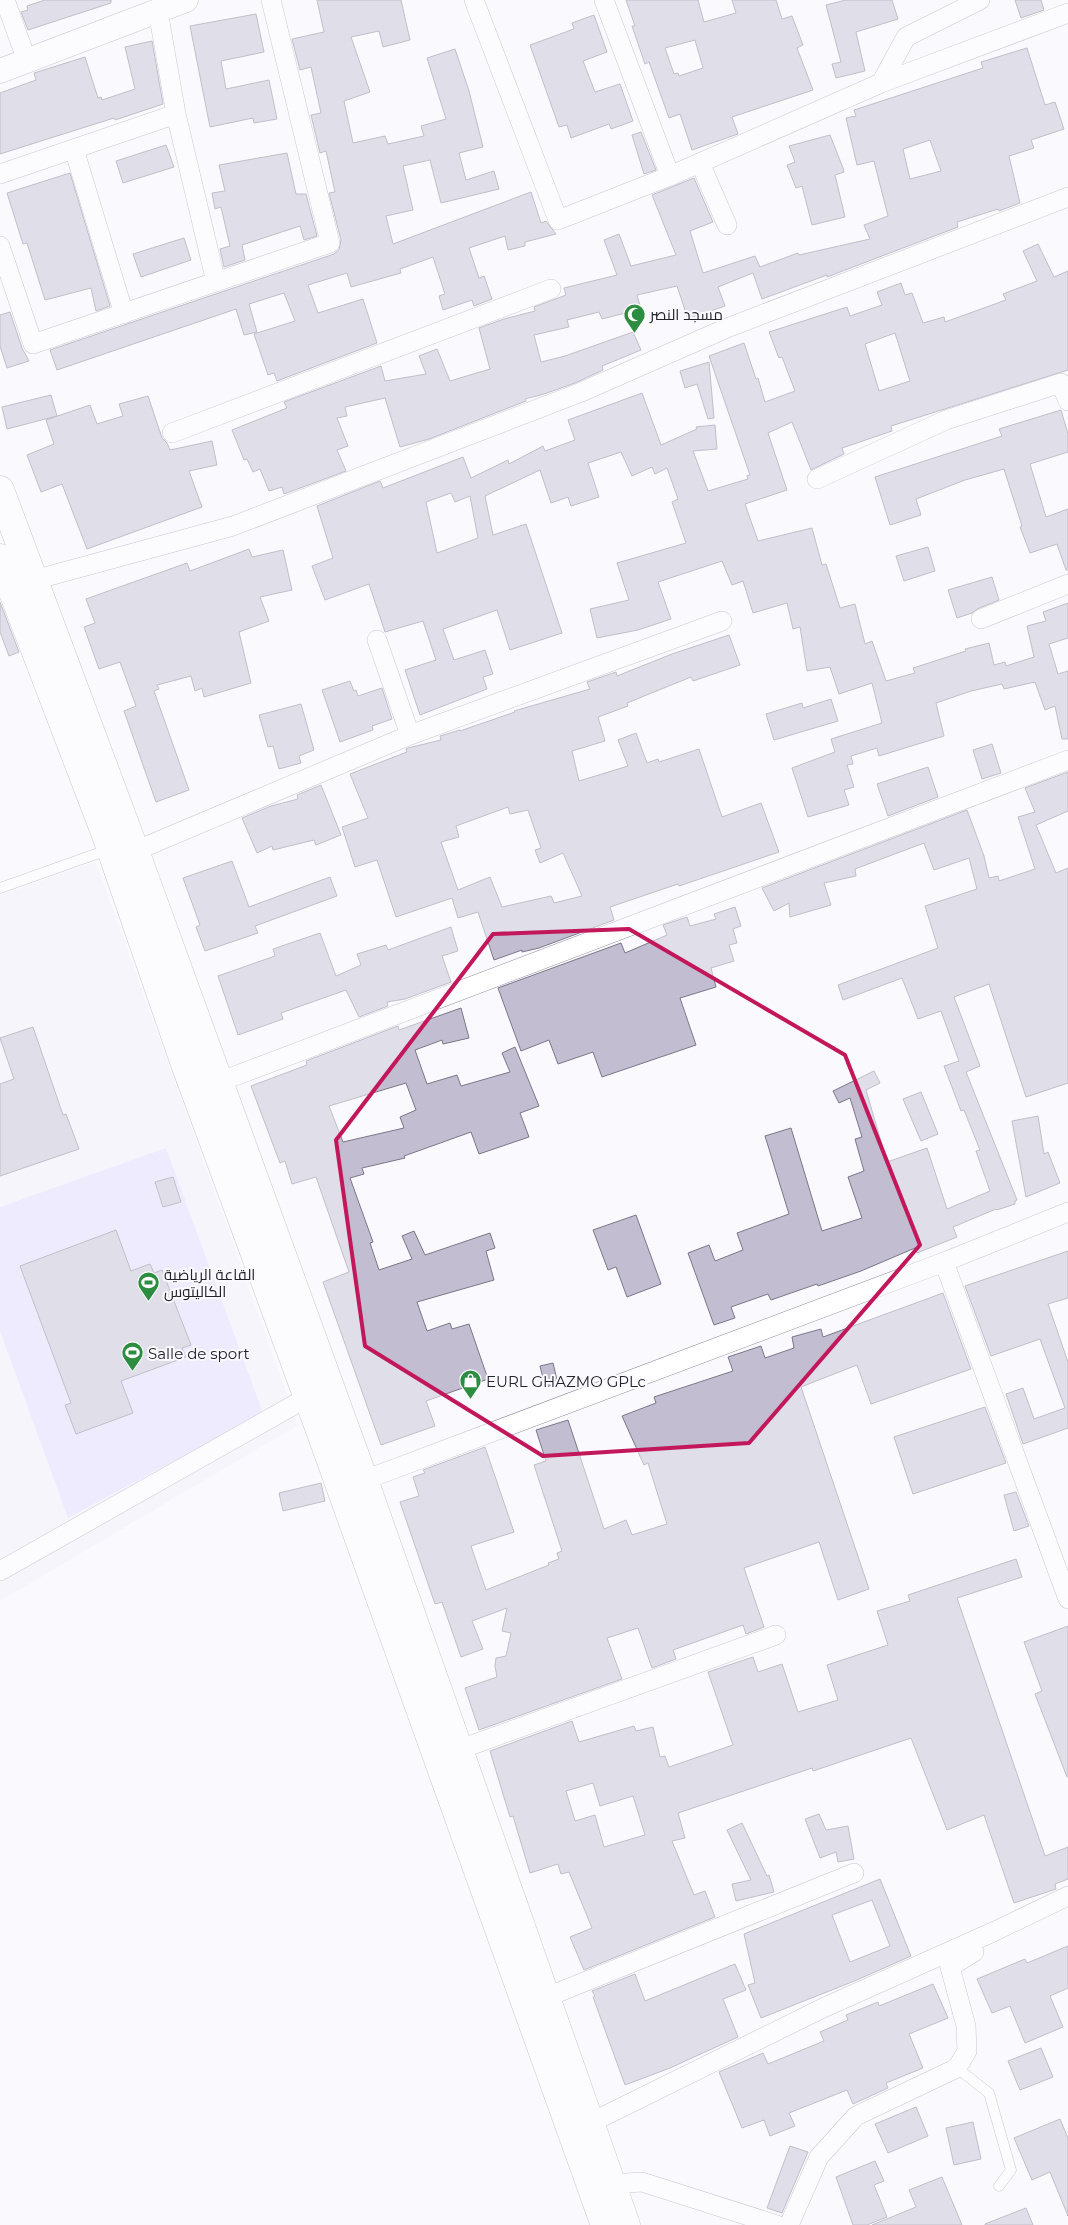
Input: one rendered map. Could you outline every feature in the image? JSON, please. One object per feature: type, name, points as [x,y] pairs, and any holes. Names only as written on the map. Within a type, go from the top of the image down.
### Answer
[{"type":"main road","points":[[0,490],[34,580],[122,850],[182,1054],[308,1397],[352,1484],[458,1750],[626,2225]]},
{"type":"main road","points":[[0,558],[219,1082],[352,1484],[605,2225]]},
{"type":"street","points":[[5,0],[26,61]]},
{"type":"street","points":[[0,71],[186,0]]},
{"type":"street","points":[[0,246],[34,344],[330,243],[271,0]]},
{"type":"street","points":[[474,0],[558,220],[670,176],[881,83],[1068,13]]},
{"type":"street","points":[[604,0],[670,176]]},
{"type":"street","points":[[881,83],[906,37],[980,0]]},
{"type":"street","points":[[158,11],[176,114],[216,282]]},
{"type":"street","points":[[0,174],[176,114]]},
{"type":"street","points":[[74,149],[124,314]]},
{"type":"street","points":[[700,163],[726,225]]},
{"type":"street","points":[[34,580],[232,526],[579,393],[727,328],[1068,197]]},
{"type":"street","points":[[172,433],[551,289]]},
{"type":"street","points":[[817,479],[946,420],[1061,382],[1068,401]]},
{"type":"street","points":[[981,619],[1068,584]]},
{"type":"street","points":[[122,850],[410,735],[722,621]]},
{"type":"street","points":[[377,640],[410,735]]},
{"type":"street","points":[[219,1082],[831,852],[1068,760]]},
{"type":"street","points":[[352,1484],[944,1262],[1068,1212]]},
{"type":"street","points":[[944,1262],[1068,1600]]},
{"type":"street","points":[[0,1571],[308,1397]]},
{"type":"street","points":[[458,1750],[776,1635]]},
{"type":"street","points":[[546,1996],[854,1873]]},
{"type":"street","points":[[590,2123],[823,2008],[993,1932],[1068,1896]]},
{"type":"street","points":[[789,2225],[819,2157],[856,2116],[957,2068],[968,2051],[966,2026],[950,1967],[964,1956],[1068,1908]]},
{"type":"street","points":[[611,2184],[642,2182],[777,2225]]},
{"type":"lane","points":[[0,888],[122,850]]},
{"type":"lane","points":[[957,2068],[989,2093],[1011,2170],[1000,2186]]},
{"type":"highlighted area","points":[[629,929],[845,1055],[920,1245],[749,1443],[543,1456],[365,1346],[336,1140],[493,934]]},
{"type":"shaded area","points":[[96,862],[298,1425],[0,1601],[0,895]]},
{"type":"shaded area","name":"Salle de sport","points":[[166,1148],[263,1413],[68,1518],[0,1331],[0,1207]]},
{"type":"building","points":[[45,0],[111,0],[111,3],[28,30],[21,12],[28,10],[27,6]]},
{"type":"building","points":[[317,0],[401,0],[410,40],[383,47],[379,31],[351,37],[370,92],[344,101],[353,143],[385,136],[388,144],[424,136],[421,126],[446,119],[427,58],[455,49],[469,91],[483,147],[459,153],[466,180],[494,171],[499,189],[441,203],[430,160],[403,166],[413,210],[386,216],[393,244],[531,192],[541,223],[546,221],[556,234],[525,242],[525,246],[508,250],[505,236],[469,248],[479,278],[484,276],[492,299],[474,306],[472,300],[443,310],[439,296],[445,294],[433,257],[400,269],[401,273],[351,287],[347,273],[308,285],[318,313],[363,299],[377,343],[277,381],[274,373],[268,375],[254,334],[295,321],[284,293],[249,304],[257,332],[244,335],[236,309],[57,370],[50,350],[334,254],[339,250],[341,240],[329,193],[335,192],[326,151],[320,153],[311,115],[321,113],[311,67],[300,70],[292,39],[324,32]]},
{"type":"building","points":[[626,0],[698,0],[704,22],[736,13],[732,0],[776,0],[782,19],[792,16],[803,45],[797,48],[813,90],[732,117],[738,134],[692,150],[680,114],[669,118],[649,62],[645,64],[632,26],[635,26]],"holes":[[[695,40],[703,68],[679,76],[678,73],[674,74],[665,48]]]},
{"type":"building","points":[[846,0],[892,0],[898,19],[856,32],[865,71],[836,78],[832,64],[841,62],[826,5]]},
{"type":"building","points":[[1015,0],[1041,0],[1044,10],[1021,18]]},
{"type":"building","points":[[256,14],[264,52],[221,61],[226,89],[269,80],[277,119],[254,123],[253,118],[210,127],[190,26]]},
{"type":"building","points":[[594,15],[607,52],[583,61],[595,92],[620,84],[633,121],[611,129],[609,124],[571,138],[567,125],[559,127],[530,45],[574,29],[572,23]]},
{"type":"building","points":[[152,41],[163,104],[0,154],[0,93],[36,80],[34,73],[85,57],[98,98],[101,97],[102,100],[135,89],[125,47]]},
{"type":"building","points":[[1027,48],[1045,105],[1055,102],[1064,129],[1031,140],[1034,148],[1009,156],[1020,203],[999,211],[998,209],[957,222],[958,227],[827,277],[827,275],[762,299],[753,273],[718,287],[725,306],[688,319],[677,286],[637,295],[641,309],[602,319],[599,312],[567,320],[569,327],[534,335],[541,362],[565,356],[633,332],[641,350],[602,366],[603,370],[575,383],[525,399],[526,401],[429,439],[400,447],[385,398],[345,407],[347,416],[337,418],[348,446],[337,450],[346,471],[284,494],[282,487],[269,491],[260,469],[253,472],[247,459],[244,460],[232,430],[287,408],[284,402],[381,366],[385,381],[426,374],[419,356],[437,349],[450,381],[490,369],[479,328],[535,311],[534,307],[566,295],[564,288],[617,275],[604,240],[619,234],[631,266],[676,255],[652,195],[694,178],[713,222],[690,231],[703,273],[755,256],[760,267],[798,253],[799,255],[870,239],[864,225],[888,216],[874,161],[857,165],[846,118],[856,116],[854,110],[983,68],[981,62]],"holes":[[[930,140],[941,171],[910,179],[903,149]]]},
{"type":"building","points":[[641,132],[656,170],[644,174],[632,135]]},
{"type":"building","points":[[830,135],[844,172],[835,175],[845,217],[812,225],[802,186],[796,188],[787,165],[795,162],[789,146]]},
{"type":"building","points":[[166,145],[174,167],[123,183],[116,161]]},
{"type":"building","points":[[287,153],[296,194],[306,194],[317,236],[304,240],[300,226],[242,245],[245,260],[224,267],[220,249],[230,246],[221,207],[215,209],[212,193],[225,191],[219,165]]},
{"type":"building","points":[[70,173],[110,306],[96,311],[91,288],[45,300],[27,243],[23,244],[7,193]]},
{"type":"building","points":[[184,238],[191,260],[141,277],[133,254]]},
{"type":"building","points":[[1038,244],[1054,277],[1068,271],[1068,370],[891,426],[892,431],[842,448],[844,454],[811,470],[792,422],[768,433],[787,490],[745,504],[758,541],[812,528],[822,565],[826,564],[840,608],[855,604],[865,644],[872,641],[886,681],[915,673],[913,668],[966,651],[965,649],[989,643],[994,665],[1005,662],[1006,666],[1034,657],[1027,626],[1046,621],[1043,612],[1068,603],[1068,638],[1049,644],[1058,674],[1068,671],[1068,739],[1062,739],[1055,706],[1045,710],[1035,682],[1004,689],[1002,684],[971,691],[936,703],[944,736],[879,756],[877,748],[851,756],[853,764],[847,765],[854,787],[844,790],[849,805],[808,817],[792,768],[835,752],[831,739],[882,723],[872,683],[839,694],[830,667],[807,671],[800,627],[793,629],[787,603],[753,613],[743,581],[732,585],[722,561],[658,582],[671,619],[638,630],[597,638],[590,609],[629,600],[617,563],[686,543],[672,502],[678,499],[667,468],[655,474],[652,467],[632,476],[621,452],[588,463],[599,497],[571,506],[568,497],[551,503],[540,470],[485,496],[493,535],[526,524],[562,633],[510,650],[497,610],[443,629],[454,660],[485,650],[493,674],[483,677],[487,689],[420,715],[405,670],[436,660],[423,621],[385,632],[369,584],[325,600],[312,566],[333,558],[317,506],[380,481],[383,488],[463,457],[471,478],[508,460],[509,464],[543,446],[545,451],[575,440],[568,420],[642,393],[661,445],[697,429],[696,427],[715,425],[717,449],[693,451],[708,491],[748,479],[747,476],[750,475],[709,356],[744,343],[765,402],[795,391],[782,357],[779,358],[769,332],[847,307],[850,316],[882,305],[877,292],[901,283],[905,295],[912,293],[923,323],[944,317],[945,322],[1006,300],[1003,294],[1037,281],[1023,251]],"holes":[[[895,333],[910,381],[879,391],[865,344]],[[451,493],[455,502],[470,496],[478,538],[437,553],[426,502]]]},
{"type":"building","points":[[10,312],[22,348],[29,361],[7,368],[0,346],[0,315]]},
{"type":"building","points":[[709,362],[714,418],[708,419],[697,384],[685,388],[680,371]]},
{"type":"building","points":[[51,395],[57,416],[7,429],[2,407]]},
{"type":"building","points":[[148,396],[162,438],[170,450],[212,441],[217,465],[189,471],[202,507],[87,549],[62,484],[41,492],[27,455],[54,444],[46,420],[90,405],[97,424],[123,416],[119,404]]},
{"type":"building","points":[[1061,410],[1068,434],[1068,452],[1030,464],[1046,517],[1068,509],[1068,570],[1066,570],[1057,544],[1030,553],[1020,527],[1022,526],[1004,469],[965,480],[916,499],[921,515],[890,525],[875,477],[1002,436],[999,429]]},
{"type":"building","points":[[928,547],[935,571],[904,581],[896,556]]},
{"type":"building","points":[[249,549],[252,557],[283,550],[292,590],[260,597],[269,621],[239,632],[251,683],[204,697],[202,688],[195,691],[191,676],[157,685],[159,689],[154,691],[189,790],[156,802],[124,711],[136,706],[120,662],[99,669],[84,627],[95,623],[86,599],[187,563],[190,571]]},
{"type":"building","points":[[992,577],[999,600],[957,618],[948,590]]},
{"type":"building","points":[[0,602],[19,652],[9,656],[0,632]]},
{"type":"building","points":[[729,635],[740,665],[693,681],[691,677],[627,703],[628,706],[598,717],[605,741],[572,751],[579,781],[628,766],[618,740],[636,733],[647,763],[658,759],[659,762],[699,749],[722,817],[761,803],[779,852],[610,907],[614,920],[539,948],[522,952],[522,950],[494,960],[478,912],[458,918],[452,898],[396,917],[377,860],[355,867],[342,827],[368,818],[350,774],[407,752],[406,749],[408,748],[441,740],[440,736],[460,731],[514,711],[590,689],[587,682],[616,672],[617,676],[672,654]],"holes":[[[508,807],[510,814],[528,810],[541,848],[535,850],[540,863],[563,853],[582,896],[554,903],[551,896],[502,907],[490,877],[458,890],[441,842],[459,837],[456,826]]]},
{"type":"building","points":[[350,681],[358,696],[382,688],[392,719],[372,726],[373,730],[340,742],[322,690]]},
{"type":"building","points":[[831,699],[838,721],[774,740],[766,714],[802,703],[803,708]]},
{"type":"building","points":[[301,704],[314,750],[299,756],[301,763],[279,769],[273,746],[268,747],[259,715]]},
{"type":"building","points":[[992,744],[1001,773],[982,779],[973,750]]},
{"type":"building","points":[[928,767],[938,797],[888,816],[877,784]]},
{"type":"building","points":[[1068,772],[1068,811],[1036,825],[1056,873],[1068,868],[1068,1083],[1026,1097],[989,984],[954,997],[980,1066],[966,1072],[1017,1200],[1015,1204],[996,1209],[953,1227],[957,1237],[917,1253],[915,1248],[861,1271],[818,1286],[817,1284],[771,1300],[768,1294],[731,1307],[735,1318],[714,1325],[688,1253],[709,1245],[715,1261],[743,1250],[737,1233],[789,1214],[765,1136],[791,1128],[822,1231],[862,1218],[848,1177],[864,1171],[855,1139],[862,1137],[850,1098],[839,1103],[833,1091],[874,1071],[880,1083],[866,1090],[887,1162],[927,1148],[947,1209],[990,1191],[976,1151],[980,1150],[964,1110],[961,1111],[944,1066],[959,1061],[941,1011],[918,1019],[902,978],[843,1000],[838,985],[938,948],[925,906],[977,889],[969,858],[934,870],[924,843],[855,869],[856,876],[824,883],[831,905],[790,917],[789,903],[774,911],[762,888],[967,810],[984,856],[989,878],[998,876],[999,881],[1035,869],[1018,817],[1035,812],[1025,788]]},
{"type":"building","points":[[321,785],[341,835],[316,845],[314,840],[273,850],[272,846],[257,853],[242,818],[271,806],[298,799],[297,795]]},
{"type":"building","points":[[232,861],[249,907],[330,877],[337,896],[255,926],[258,933],[205,951],[196,927],[200,925],[183,878]]},
{"type":"building","points":[[735,907],[741,926],[733,929],[737,943],[729,945],[734,961],[711,968],[716,987],[680,998],[696,1045],[602,1077],[593,1052],[558,1064],[549,1040],[521,1051],[498,988],[621,943],[625,953],[667,935],[663,925],[687,917],[690,926],[716,919],[714,914]]},
{"type":"building","points":[[451,927],[458,951],[442,956],[451,982],[405,999],[387,1002],[388,1006],[359,1017],[346,990],[281,1013],[283,1019],[238,1035],[218,976],[275,956],[273,949],[320,933],[336,976],[361,965],[357,954],[386,945],[388,950]]},
{"type":"building","points":[[461,1008],[469,1038],[443,1044],[442,1040],[415,1050],[427,1084],[457,1075],[461,1086],[510,1072],[502,1053],[515,1047],[539,1106],[520,1113],[529,1137],[479,1154],[471,1132],[404,1156],[405,1158],[362,1168],[364,1174],[350,1178],[373,1242],[370,1243],[379,1270],[412,1259],[402,1236],[414,1231],[425,1255],[490,1233],[495,1248],[486,1251],[494,1280],[417,1302],[427,1331],[450,1323],[452,1329],[469,1324],[488,1379],[426,1401],[435,1426],[381,1445],[323,1282],[349,1272],[316,1177],[292,1184],[285,1161],[280,1163],[251,1086],[307,1065],[306,1061],[398,1026],[399,1030]],"holes":[[[406,1083],[416,1110],[400,1117],[404,1128],[343,1142],[329,1106]]]},
{"type":"building","points":[[33,1027],[63,1115],[66,1114],[79,1149],[0,1176],[0,1084],[14,1079],[0,1038]]},
{"type":"building","points":[[921,1092],[938,1134],[921,1141],[903,1099]]},
{"type":"building","points":[[1038,1116],[1044,1154],[1048,1152],[1060,1183],[1026,1197],[1012,1121]]},
{"type":"building","points":[[173,1177],[181,1202],[163,1207],[155,1182]]},
{"type":"building","points":[[636,1215],[661,1284],[627,1297],[616,1267],[608,1270],[593,1230]]},
{"type":"building","points":[[116,1230],[131,1271],[150,1264],[154,1273],[162,1270],[191,1345],[182,1348],[186,1357],[121,1381],[133,1413],[76,1434],[65,1405],[71,1403],[20,1266]]},
{"type":"building","points":[[1068,1251],[1068,1298],[1048,1304],[1068,1362],[1068,1428],[1023,1444],[1006,1394],[1023,1388],[1034,1419],[1065,1408],[1040,1339],[991,1356],[965,1286]]},
{"type":"building","points":[[943,1293],[971,1369],[871,1404],[857,1365],[801,1387],[869,1589],[838,1600],[819,1542],[744,1568],[764,1627],[746,1634],[743,1625],[673,1650],[676,1659],[652,1668],[638,1628],[607,1638],[622,1679],[479,1730],[465,1688],[497,1677],[496,1658],[506,1656],[511,1633],[502,1631],[507,1608],[472,1621],[483,1649],[461,1657],[442,1602],[435,1604],[400,1502],[419,1496],[413,1477],[425,1473],[423,1470],[485,1447],[514,1532],[471,1546],[486,1590],[549,1565],[548,1563],[559,1559],[557,1553],[562,1551],[534,1465],[546,1461],[536,1430],[568,1420],[604,1529],[626,1520],[632,1535],[667,1524],[648,1463],[644,1465],[622,1416],[656,1403],[654,1397],[733,1371],[728,1357],[761,1346],[765,1358],[794,1348],[792,1337],[821,1329],[823,1337]]},
{"type":"building","points":[[553,1363],[558,1384],[545,1387],[540,1366]]},
{"type":"building","points":[[985,1407],[1006,1463],[913,1494],[894,1437]]},
{"type":"building","points":[[321,1483],[325,1501],[283,1511],[279,1493]]},
{"type":"building","points":[[1016,1492],[1029,1526],[1014,1531],[1004,1495]]},
{"type":"building","points":[[1016,1559],[1022,1577],[957,1598],[1045,1856],[1068,1847],[1068,1879],[1055,1884],[1056,1889],[1014,1903],[984,1815],[947,1830],[911,1738],[813,1771],[812,1768],[678,1813],[685,1838],[672,1841],[694,1895],[705,1891],[715,1917],[584,1970],[570,1937],[592,1928],[569,1872],[561,1874],[558,1864],[530,1873],[513,1816],[510,1817],[490,1751],[572,1721],[579,1742],[634,1726],[636,1731],[653,1727],[660,1757],[665,1756],[669,1767],[733,1745],[708,1672],[753,1657],[758,1672],[782,1664],[798,1712],[838,1700],[827,1665],[888,1645],[877,1611],[910,1601],[908,1595]],"holes":[[[593,1783],[600,1806],[633,1796],[645,1835],[604,1847],[595,1815],[575,1821],[566,1791]]]},
{"type":"building","points":[[1068,1626],[1067,1777],[1035,1694],[1042,1691],[1024,1642]]},
{"type":"building","points":[[819,1814],[826,1830],[848,1826],[854,1859],[838,1862],[836,1852],[820,1858],[805,1819]]},
{"type":"building","points":[[742,1823],[767,1876],[769,1875],[774,1892],[736,1901],[732,1884],[751,1880],[727,1830]]},
{"type":"building","points":[[880,1879],[911,1956],[857,1980],[761,2018],[748,1985],[755,1983],[744,1934]],"holes":[[[872,1900],[890,1946],[850,1962],[832,1915]]]},
{"type":"building","points":[[1068,1946],[1068,1988],[1050,1996],[1063,2027],[1025,2043],[1010,2006],[992,2013],[977,1979],[1025,1959],[1027,1963]]},
{"type":"building","points":[[735,1964],[746,1990],[723,1999],[738,2037],[670,2068],[625,2085],[592,1991],[635,1974],[645,2001]]},
{"type":"building","points":[[933,1984],[948,2018],[909,2034],[923,2068],[886,2083],[888,2088],[853,2104],[847,2090],[789,2113],[795,2126],[770,2136],[764,2120],[742,2128],[719,2072],[763,2053],[768,2064],[824,2041],[820,2032],[848,2020],[846,2015],[878,2002],[879,2006]]},
{"type":"building","points":[[1041,2048],[1053,2077],[1020,2090],[1008,2061]]},
{"type":"building","points":[[916,2107],[928,2136],[888,2153],[875,2124]]},
{"type":"building","points":[[1060,2119],[1068,2138],[1068,2216],[1050,2172],[1032,2180],[1014,2138]]},
{"type":"building","points":[[973,2122],[981,2159],[954,2165],[946,2128]]},
{"type":"building","points":[[790,2146],[808,2152],[782,2213],[767,2208]]},
{"type":"building","points":[[875,2161],[884,2181],[874,2185],[887,2217],[867,2225],[853,2225],[836,2177]]},
{"type":"building","points":[[942,2177],[962,2225],[872,2225],[916,2207],[909,2190]]},
{"type":"building","points":[[1026,2208],[1033,2225],[985,2225],[985,2224]]},
{"type":"place","name":"مسجد النصر","points":[[634,333]]},
{"type":"place","name":"القاعة الرياضية الكاليتوس","points":[[148,1302]]},
{"type":"place","name":"Salle de sport","points":[[132,1372]]},
{"type":"place","name":"EURL GHAZMO GPLc","points":[[470,1400]]}]
